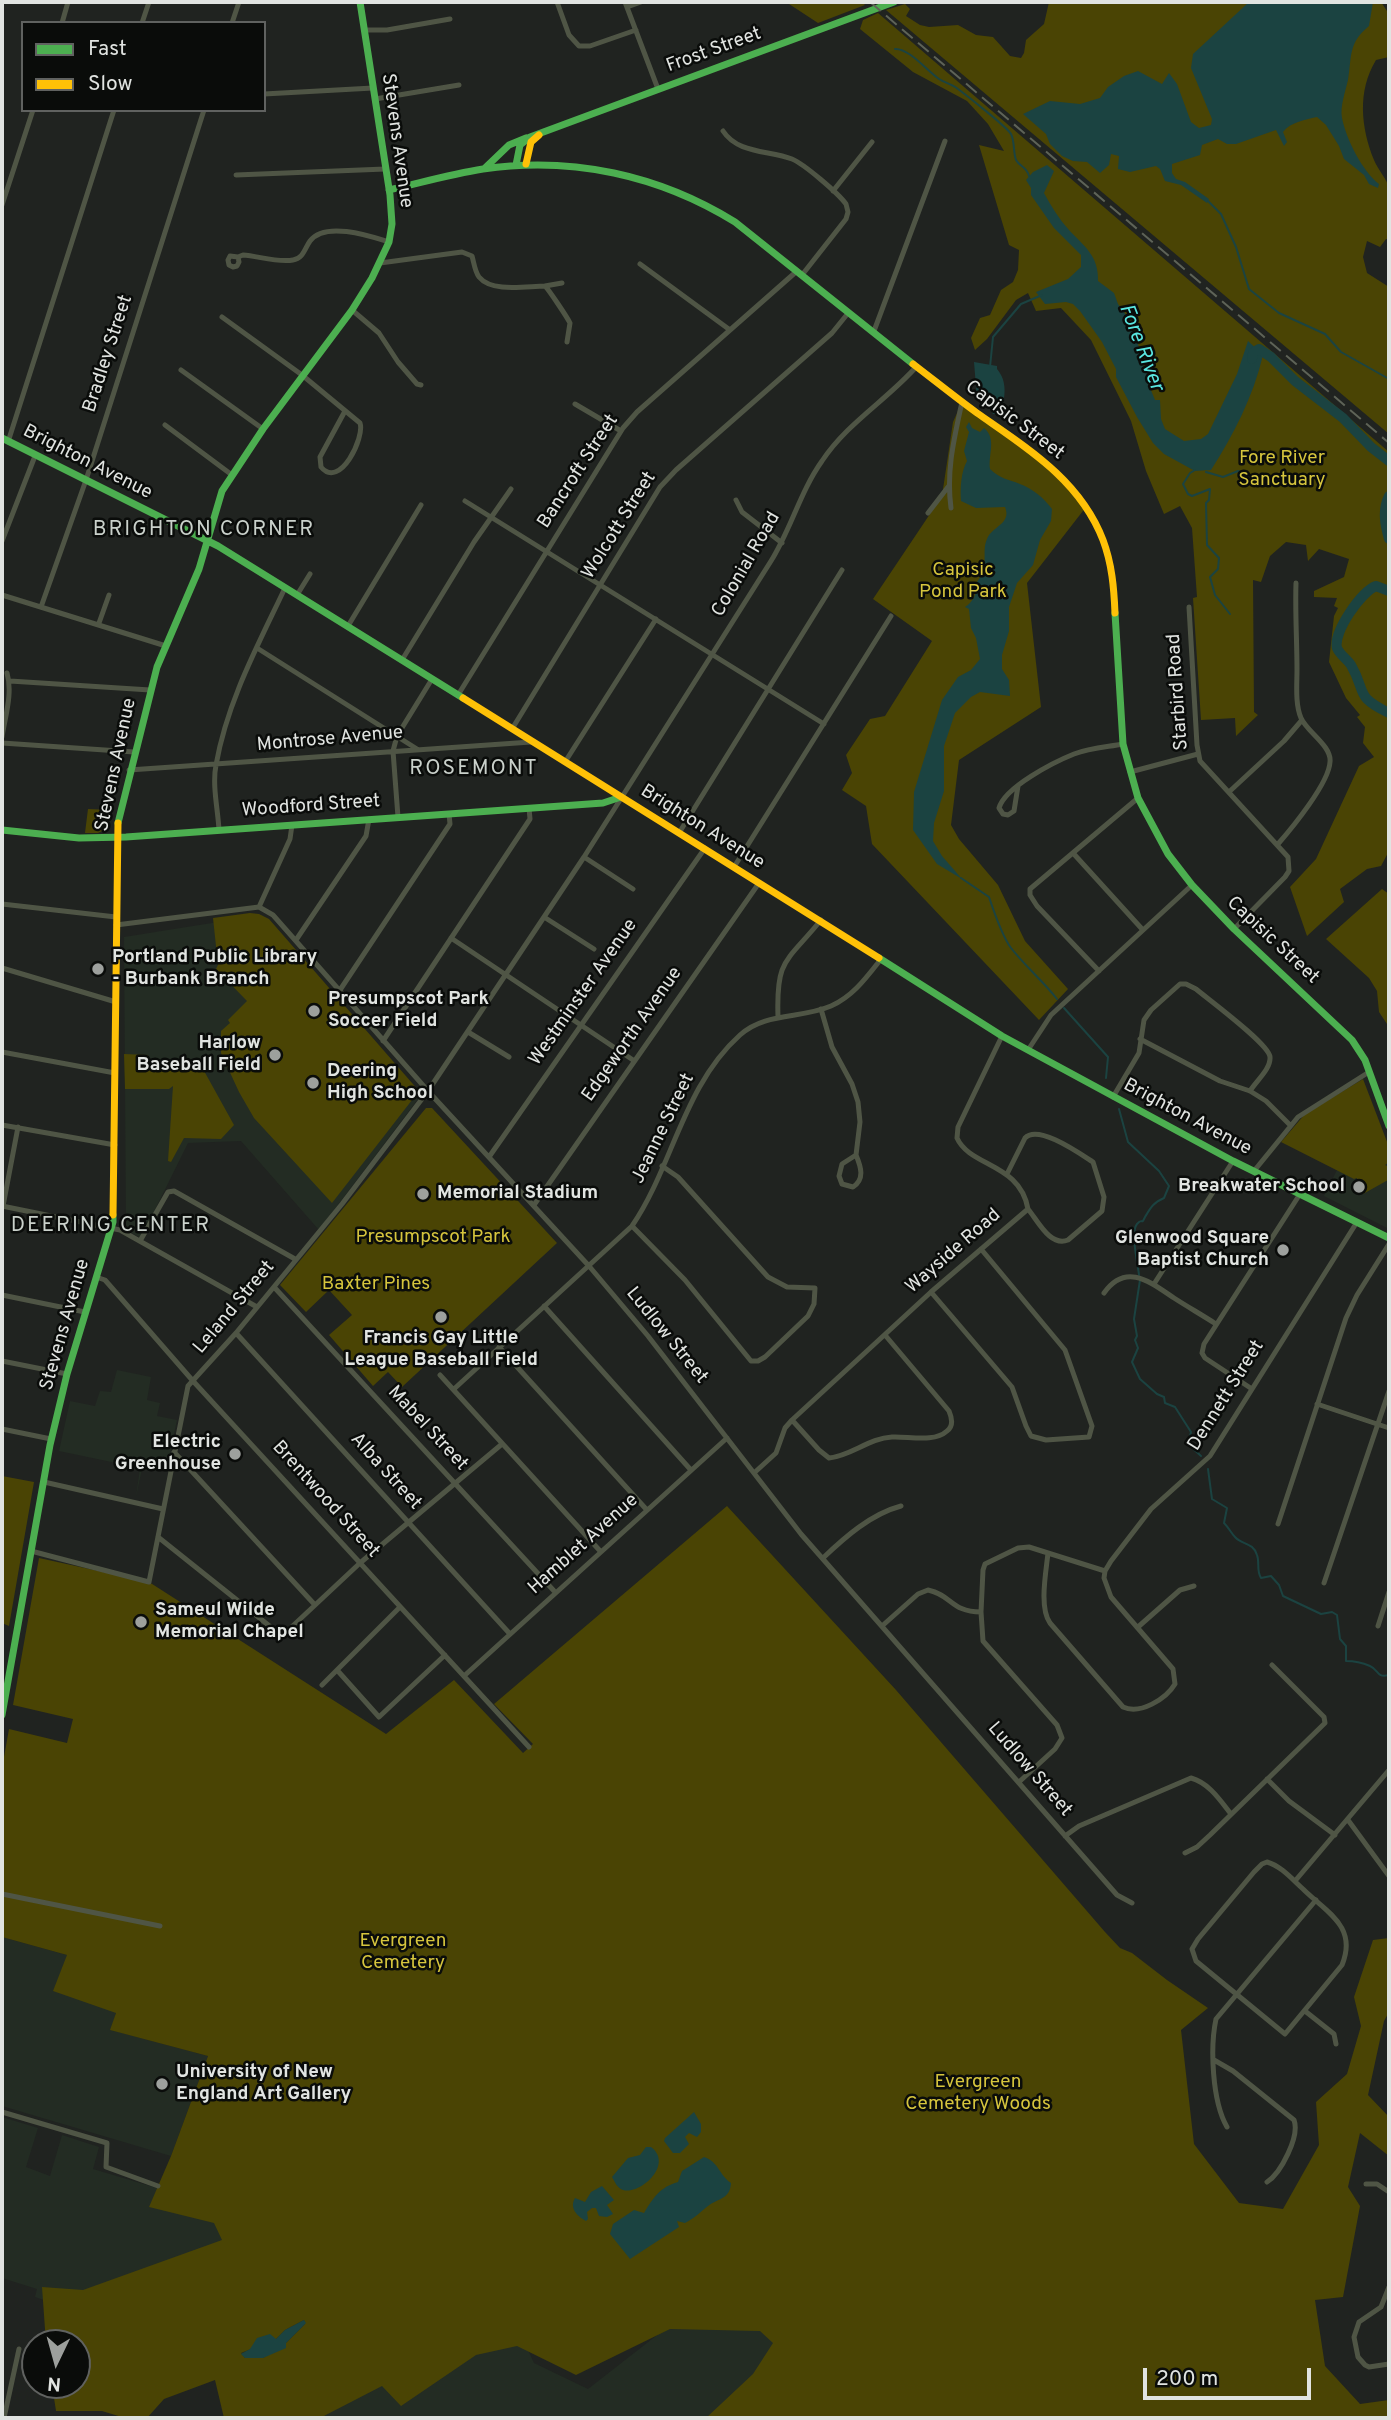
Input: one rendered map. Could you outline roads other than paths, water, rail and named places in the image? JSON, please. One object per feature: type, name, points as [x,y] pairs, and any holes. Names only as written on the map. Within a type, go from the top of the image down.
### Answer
[{"type":"main road","name":"Stevens Avenue","points":[[2,1715],[51,1438],[85,1311],[112,1228],[117,837],[119,814],[150,690],[199,569],[222,491],[263,429],[352,310],[380,263],[389,242],[389,190],[360,2]]},
{"type":"main road","name":"Frost Street","points":[[484,169],[509,145],[894,2]]},
{"type":"main road","points":[[526,164],[531,142],[545,131]]},
{"type":"main road","points":[[516,165],[520,145],[530,137]]},
{"type":"main road","name":"Capisic Street","points":[[389,190],[484,169],[526,164],[622,175],[682,192],[718,209],[962,402],[1053,468],[1072,488],[1099,527],[1108,550],[1114,577],[1123,744],[1138,798],[1168,854],[1192,885],[1234,929],[1345,1031],[1364,1060],[1389,1126]]},
{"type":"main road","name":"Brighton Avenue","points":[[5,440],[209,541],[821,920],[1002,1036],[1233,1161],[1357,1222],[1389,1241]]},
{"type":"main road","name":"Woodford Street","points":[[2,830],[63,837],[117,837],[603,803],[621,797]]},
{"type":"street","points":[[63,21],[68,2]]},
{"type":"street","points":[[143,21],[149,2]]},
{"type":"street","points":[[233,21],[239,2]]},
{"type":"street","points":[[557,2],[569,35],[579,46],[590,46],[636,30]]},
{"type":"street","points":[[641,2],[626,4],[658,89]]},
{"type":"street","points":[[365,30],[387,30],[450,19]]},
{"type":"street","points":[[375,99],[459,85]]},
{"type":"street","points":[[266,94],[373,88]]},
{"type":"street","points":[[2,205],[32,112]]},
{"type":"street","points":[[5,440],[113,112]]},
{"type":"street","name":"Bradley Street","points":[[41,607],[86,480],[203,112]]},
{"type":"street","name":"Bancroft Street","points":[[458,695],[621,431],[637,412],[800,273],[846,219],[846,204],[796,161],[739,145],[723,131]]},
{"type":"street","points":[[874,331],[945,141]]},
{"type":"street","points":[[833,191],[872,142]]},
{"type":"street","points":[[236,175],[386,169]]},
{"type":"street","points":[[238,257],[245,255],[292,261],[302,254],[313,237],[324,232],[360,232],[389,242]]},
{"type":"street","points":[[380,263],[462,252],[472,256],[478,276],[487,283],[506,286],[562,283]]},
{"type":"street","points":[[640,264],[730,330]]},
{"type":"street","points":[[545,286],[570,323],[568,342]]},
{"type":"street","points":[[352,310],[379,333],[398,362],[417,384],[421,385]]},
{"type":"street","name":"Wolcott Street","points":[[512,729],[667,479],[832,333],[849,312]]},
{"type":"street","points":[[222,317],[302,375],[360,423],[362,433],[343,469],[329,474],[321,467],[320,457],[345,411]]},
{"type":"street","name":"Colonial Road","points":[[544,917],[782,543],[807,484],[822,460],[851,426],[896,388],[917,366]]},
{"type":"street","points":[[181,370],[263,429]]},
{"type":"street","points":[[951,508],[948,488],[949,461],[962,402]]},
{"type":"street","points":[[575,404],[621,431]]},
{"type":"street","points":[[165,425],[232,475]]},
{"type":"street","points":[[2,541],[35,456]]},
{"type":"street","points":[[928,513],[948,488]]},
{"type":"street","points":[[402,660],[510,489]]},
{"type":"street","points":[[736,500],[742,512],[782,543]]},
{"type":"street","points":[[465,501],[824,724]]},
{"type":"street","points":[[348,626],[421,505]]},
{"type":"street","points":[[680,832],[842,570]]},
{"type":"street","points":[[297,595],[310,574]]},
{"type":"street","points":[[1278,844],[1301,817],[1331,763],[1330,756],[1302,720],[1298,701],[1296,583]]},
{"type":"street","points":[[219,830],[216,765],[236,696],[285,588]]},
{"type":"street","points":[[2,595],[166,646]]},
{"type":"street","points":[[99,623],[109,595]]},
{"type":"street","name":"Starbird Road","points":[[1189,607],[1198,754],[1204,766],[1230,791],[1288,857],[1289,871],[1234,929]]},
{"type":"street","points":[[734,867],[891,616]]},
{"type":"street","points":[[565,762],[656,619]]},
{"type":"street","points":[[257,648],[417,749]]},
{"type":"street","points":[[2,737],[10,681],[7,673]]},
{"type":"street","points":[[398,817],[393,751],[397,736],[432,679]]},
{"type":"street","points":[[10,681],[150,690]]},
{"type":"street","points":[[1230,791],[1284,741],[1302,720]]},
{"type":"street","name":"Montrose Avenue","points":[[129,770],[533,742]]},
{"type":"street","points":[[2,743],[134,752]]},
{"type":"street","points":[[1018,786],[1014,811],[1008,815],[1003,814],[999,811],[1000,803],[1018,786],[1042,770],[1074,754],[1123,744]]},
{"type":"street","points":[[1130,772],[1198,754]]},
{"type":"street","points":[[1099,971],[1030,895],[1030,889],[1138,798]]},
{"type":"street","points":[[383,1041],[530,819],[529,808]]},
{"type":"street","points":[[340,990],[450,824],[449,814]]},
{"type":"street","points":[[296,940],[366,836],[369,819]]},
{"type":"street","points":[[2,904],[116,921],[259,907],[290,839],[292,825]]},
{"type":"street","name":"Westminster Avenue","points":[[489,1157],[705,848]]},
{"type":"street","points":[[1073,853],[1142,929]]},
{"type":"street","points":[[584,857],[633,889]]},
{"type":"street","name":"Edgeworth Avenue","points":[[534,1205],[759,883]]},
{"type":"street","points":[[1028,1051],[1051,1015],[1192,885]]},
{"type":"street","name":"Ludlow Street","points":[[259,907],[273,915],[296,940],[383,1041],[589,1266],[648,1336],[823,1558],[1117,1895],[1132,1903]]},
{"type":"street","points":[[544,917],[594,949]]},
{"type":"street","name":"Leland Street","points":[[31,1551],[149,1582],[188,1386],[236,1333],[342,1204],[428,1091],[544,917]]},
{"type":"street","points":[[778,1017],[778,991],[783,965],[821,920]]},
{"type":"street","points":[[450,939],[633,1060]]},
{"type":"street","name":"Jeanne Street","points":[[454,1389],[632,1226],[645,1205],[698,1089],[726,1049],[752,1027],[778,1017],[821,1009],[841,1001],[857,989],[881,959]]},
{"type":"street","points":[[2,968],[116,1002]]},
{"type":"street","points":[[1113,1097],[1139,1053],[1144,1020],[1175,987],[1186,984],[1257,1040],[1268,1052],[1269,1065],[1250,1091]]},
{"type":"street","points":[[821,1009],[832,1047],[852,1084],[858,1102],[860,1122],[856,1155],[861,1172],[857,1185],[853,1187],[842,1184],[839,1177],[842,1164],[856,1155]]},
{"type":"street","points":[[468,1032],[509,1057]]},
{"type":"street","name":"Wayside Road","points":[[754,1473],[776,1454],[785,1428],[792,1420],[932,1292],[1028,1209],[1026,1197],[1007,1174],[963,1147],[957,1133],[1002,1036]]},
{"type":"street","points":[[1140,1040],[1220,1081],[1250,1091],[1266,1101],[1290,1125]]},
{"type":"street","points":[[2,1052],[115,1073]]},
{"type":"street","points":[[1254,1171],[1290,1125],[1312,1106],[1369,1072]]},
{"type":"street","points":[[2,1125],[115,1146]]},
{"type":"street","points":[[18,1127],[3,1206],[112,1228],[257,1307]]},
{"type":"street","points":[[1007,1174],[1025,1138],[1035,1132],[1093,1162],[1104,1198],[1102,1211],[1068,1240],[1054,1240],[1028,1209]]},
{"type":"street","points":[[1154,1284],[1233,1161]]},
{"type":"street","points":[[632,1226],[685,1280],[751,1361],[758,1362],[765,1357],[805,1320],[812,1309],[815,1288],[787,1287],[768,1277],[678,1177],[662,1166]]},
{"type":"street","points":[[140,1241],[168,1192],[174,1191],[295,1259]]},
{"type":"street","points":[[1252,1389],[1210,1362],[1202,1353],[1216,1324],[1300,1195]]},
{"type":"street","name":"Dennett Street","points":[[1105,1571],[1151,1509],[1210,1457],[1357,1222]]},
{"type":"street","points":[[1278,1524],[1351,1306],[1389,1241]]},
{"type":"street","points":[[932,1292],[1012,1387],[1031,1436],[1046,1440],[1088,1437],[1093,1426],[1065,1350],[981,1250]]},
{"type":"street","points":[[1104,1293],[1118,1280],[1132,1276],[1146,1279],[1216,1324]]},
{"type":"street","name":"Brentwood Street","points":[[96,1277],[105,1280],[529,1748]]},
{"type":"street","name":"Mabel Street","points":[[274,1287],[555,1592]]},
{"type":"street","points":[[2,1295],[85,1311]]},
{"type":"street","points":[[544,1306],[690,1469]]},
{"type":"street","name":"Alba Street","points":[[236,1333],[510,1634]]},
{"type":"street","points":[[792,1420],[829,1458],[883,1438],[931,1437],[945,1433],[952,1423],[949,1411],[885,1335]]},
{"type":"street","points":[[499,1348],[646,1510]]},
{"type":"street","points":[[2,1361],[67,1374]]},
{"type":"street","points":[[440,1375],[601,1552]]},
{"type":"street","points":[[1324,1583],[1389,1391]]},
{"type":"street","points":[[1317,1404],[1389,1428]]},
{"type":"street","points":[[2,1430],[51,1438]]},
{"type":"street","name":"Hamblet Avenue","points":[[464,1676],[727,1438]]},
{"type":"street","points":[[158,1537],[278,1636],[285,1635],[360,1563],[502,1444]]},
{"type":"street","points":[[174,1452],[315,1605]]},
{"type":"street","points":[[44,1482],[163,1509]]},
{"type":"street","points":[[823,1558],[869,1521],[887,1510],[901,1506]]},
{"type":"street","points":[[1019,1782],[1059,1745],[1061,1731],[986,1646],[982,1635],[981,1612],[985,1564],[1018,1548],[1029,1548],[1048,1553],[1105,1571],[1108,1592],[1170,1664],[1175,1684],[1167,1694],[1133,1710],[1123,1707],[1046,1618],[1044,1605],[1048,1553]]},
{"type":"street","points":[[1138,1627],[1180,1590],[1194,1586]]},
{"type":"street","points":[[882,1626],[918,1594],[928,1590],[943,1596],[963,1611],[981,1612]]},
{"type":"street","points":[[1378,1626],[1389,1592]]},
{"type":"street","points":[[322,1685],[400,1607]]},
{"type":"street","points":[[337,1670],[379,1717],[445,1655]]},
{"type":"street","points":[[1185,1853],[1197,1847],[1325,1723],[1324,1717],[1272,1665]]},
{"type":"street","points":[[1296,1881],[1389,1770]]},
{"type":"street","points":[[1065,1836],[1079,1826],[1191,1778],[1200,1781],[1212,1791],[1231,1814]]},
{"type":"street","points":[[1267,1779],[1289,1801],[1335,1835]]},
{"type":"street","points":[[1348,1820],[1389,1876]]},
{"type":"street","points":[[1267,1862],[1276,1865],[1296,1881],[1339,1922],[1346,1939],[1347,1953],[1342,1965],[1285,2034],[1196,1961],[1192,1949],[1262,1864],[1267,1862]]},
{"type":"street","points":[[2,1894],[160,1926]]},
{"type":"street","points":[[1227,2127],[1219,2110],[1214,2060],[1216,2019],[1316,1900]]},
{"type":"street","points":[[1306,2011],[1334,2034],[1336,2044]]},
{"type":"street","points":[[1214,2060],[1233,2071],[1294,2120],[1296,2132],[1283,2162],[1274,2178],[1267,2182]]},
{"type":"street","points":[[2,2112],[107,2143],[106,2167],[158,2186]]},
{"type":"street","points":[[1366,2184],[1377,2184],[1389,2192]]},
{"type":"street","points":[[1389,2287],[1381,2306],[1359,2322],[1354,2337],[1358,2357],[1365,2365],[1370,2367],[1389,2364]]},
{"type":"street","points":[[4,2418],[19,2349]]},
{"type":"water","points":[[1249,2],[1373,2],[1369,26],[1357,38],[1352,50],[1342,113],[1351,145],[1367,172],[1379,184],[1378,188],[1369,184],[1364,175],[1344,159],[1326,125],[1317,117],[1298,122],[1286,129],[1283,132],[1287,142],[1284,146],[1276,130],[1236,144],[1227,144],[1218,139],[1202,145],[1200,155],[1172,164],[1172,173],[1176,179],[1209,199],[1207,203],[1181,185],[1165,181],[1156,166],[1130,172],[1118,169],[1119,156],[1111,154],[1109,165],[1100,173],[1087,162],[1073,161],[1062,156],[1050,144],[1046,134],[1023,114],[1050,101],[1080,104],[1100,98],[1108,87],[1124,76],[1138,71],[1162,84],[1169,73],[1177,84],[1191,122],[1199,128],[1211,125],[1212,119],[1191,68],[1193,54]]},
{"type":"water","points":[[1047,165],[1054,171],[1044,193],[1052,208],[1093,258],[1098,281],[1114,293],[1118,304],[1130,320],[1141,353],[1140,359],[1149,377],[1148,383],[1155,400],[1160,400],[1161,419],[1165,429],[1184,441],[1201,439],[1208,434],[1237,374],[1248,341],[1263,355],[1242,415],[1211,470],[1195,471],[1164,454],[1153,443],[1116,377],[1116,369],[1102,342],[1080,311],[1073,304],[1066,302],[1045,304],[1036,292],[1068,279],[1081,267],[1081,255],[1054,228],[1031,195],[1031,188],[1026,180],[1033,172]]},
{"type":"water","points":[[974,362],[997,366],[1005,390],[1001,413],[993,414],[989,406],[977,399]]},
{"type":"water","points":[[969,422],[972,428],[980,432],[984,428],[988,432],[991,447],[990,469],[1001,477],[1034,491],[1052,509],[1051,521],[1040,540],[1033,565],[1017,583],[1009,607],[1009,631],[1002,655],[1002,669],[1009,680],[1010,696],[980,692],[971,697],[955,713],[944,746],[944,791],[934,823],[933,841],[962,879],[937,864],[913,830],[914,792],[942,700],[958,677],[971,670],[980,659],[971,628],[969,609],[965,607],[976,593],[977,582],[983,570],[987,539],[1006,517],[1005,507],[976,508],[961,501],[961,480],[967,461],[964,451],[969,432],[966,427]]},
{"type":"water","points":[[694,2112],[701,2124],[701,2132],[697,2137],[689,2133],[685,2137],[689,2144],[680,2153],[673,2153],[664,2141],[665,2138]]},
{"type":"water","points":[[646,2147],[651,2147],[657,2154],[657,2169],[646,2183],[638,2188],[621,2189],[612,2177],[628,2158],[640,2155]]},
{"type":"water","points":[[704,2157],[713,2162],[731,2183],[729,2192],[689,2221],[677,2221],[679,2227],[630,2259],[610,2234],[613,2224],[634,2210],[644,2213],[658,2194],[678,2182],[682,2171]]},
{"type":"water","points":[[602,2186],[614,2200],[607,2205],[613,2214],[607,2217],[599,2216],[596,2208],[592,2208],[587,2212],[586,2221],[575,2211],[573,2202],[575,2198],[585,2202],[591,2192]]},
{"type":"water","points":[[304,2320],[306,2323],[286,2343],[286,2348],[263,2358],[245,2358],[241,2354],[250,2349],[257,2338],[270,2334],[276,2339],[285,2330]]},
{"type":"waterway","points":[[895,49],[906,52],[939,79],[956,87],[1008,130],[1016,160],[1029,176]]},
{"type":"waterway","points":[[1208,201],[1221,214],[1236,247],[1249,289],[1279,313],[1325,334],[1341,352],[1389,379]]},
{"type":"waterway","points":[[990,367],[993,337],[1021,304],[1042,295]]},
{"type":"waterway","points":[[1252,359],[1253,353],[1259,349],[1271,357],[1295,381],[1343,418],[1389,461]]},
{"type":"waterway","points":[[1195,470],[1183,484],[1192,496],[1210,489],[1206,503],[1207,545],[1219,558],[1218,569],[1210,577],[1215,595],[1230,614]]},
{"type":"waterway","points":[[1206,472],[1223,477],[1238,471],[1254,477]]},
{"type":"waterway","points":[[1389,496],[1385,512],[1389,539]]},
{"type":"waterway","points":[[1389,591],[1376,586],[1363,596],[1349,613],[1337,641],[1337,648],[1351,665],[1366,698],[1389,713]]},
{"type":"waterway","points":[[961,878],[989,897],[1001,931],[1011,948],[1057,999]]},
{"type":"waterway","points":[[1064,1008],[1108,1057],[1106,1078]]},
{"type":"waterway","points":[[1119,1109],[1128,1142],[1159,1171],[1169,1186],[1164,1198],[1153,1206],[1135,1228],[1139,1275]]},
{"type":"waterway","points":[[1140,1280],[1134,1319],[1138,1348],[1132,1362],[1140,1379],[1164,1397],[1165,1403],[1175,1407],[1191,1432],[1188,1444],[1201,1456]]},
{"type":"waterway","points":[[1208,1469],[1212,1499],[1227,1508],[1224,1523],[1238,1540],[1255,1551],[1261,1578],[1271,1576],[1279,1585],[1283,1596],[1321,1614],[1332,1612],[1337,1615],[1340,1639],[1346,1646],[1346,1661],[1364,1664],[1380,1675],[1389,1675]]},
{"type":"railway","points":[[870,2],[1389,443]]},
{"type":"place","name":"Portland Public Library - Burbank Branch","points":[[98,969]]},
{"type":"place","name":"Presumpscot Park Soccer Field","points":[[314,1011]]},
{"type":"place","name":"Harlow Baseball Field","points":[[275,1055]]},
{"type":"place","name":"Deering High School","points":[[313,1083]]},
{"type":"place","name":"Breakwater School","points":[[1359,1187]]},
{"type":"place","name":"Memorial Stadium","points":[[423,1194]]},
{"type":"place","name":"Glenwood Square Baptist Church","points":[[1283,1250]]},
{"type":"place","name":"Francis Gay Little League Baseball Field","points":[[441,1317]]},
{"type":"place","name":"Electric Greenhouse","points":[[235,1454]]},
{"type":"place","name":"Sameul Wilde Memorial Chapel","points":[[141,1622]]},
{"type":"place","name":"University of New England Art Gallery","points":[[162,2084]]},
{"type":"district","name":"BRIGHTON CORNER","points":[[204,531]]},
{"type":"district","name":"ROSEMONT","points":[[474,770]]},
{"type":"district","name":"DEERING CENTER","points":[[111,1227]]},
{"type":"water label","name":"Fore River","points":[[1140,348]]},
{"type":"park label","name":"Fore River Sanctuary","points":[[1282,470]]},
{"type":"park label","name":"Capisic Pond Park","points":[[963,582]]},
{"type":"park label","name":"Presumpscot Park","points":[[433,1238]]},
{"type":"park label","name":"Baxter Pines","points":[[376,1285]]},
{"type":"park label","name":"Evergreen Cemetery","points":[[403,1953]]},
{"type":"park label","name":"Evergreen Cemetery Woods","points":[[978,2094]]}]
